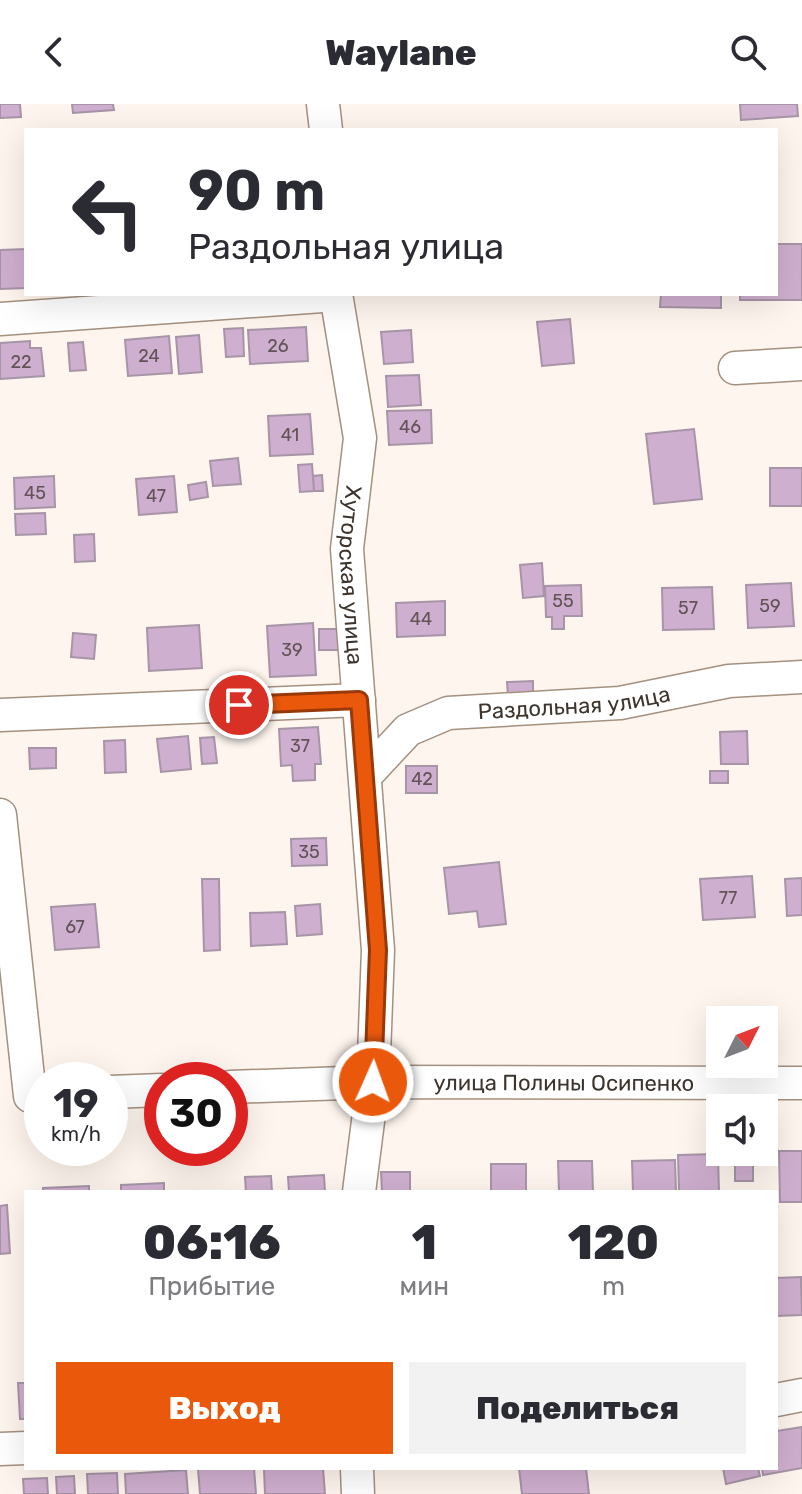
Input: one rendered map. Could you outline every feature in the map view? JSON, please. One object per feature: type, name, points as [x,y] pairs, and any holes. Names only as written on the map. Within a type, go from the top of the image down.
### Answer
[{"type":"street","points":[[323,104],[326,128]]},
{"type":"street","points":[[0,319],[322,296]]},
{"type":"street","name":"Хуторская улица","points":[[336,296],[360,438],[347,549],[367,774],[378,950],[373,1082],[359,1190]]},
{"type":"street","points":[[735,368],[802,364]]},
{"type":"street","name":"Раздольная улица","points":[[367,774],[408,730],[448,713],[620,703],[729,681],[802,677]]},
{"type":"street","points":[[0,715],[359,700]]},
{"type":"street","points":[[0,815],[24,1096]]},
{"type":"street","name":"улица Полины Осипенко","points":[[248,1086],[373,1082],[802,1083]]},
{"type":"street","points":[[778,1400],[802,1395]]},
{"type":"street","points":[[0,1449],[24,1448]]},
{"type":"street","points":[[357,1470],[358,1494]]},
{"type":"building","points":[[0,104],[20,104],[21,117],[0,118]]},
{"type":"building","points":[[72,104],[113,104],[114,110],[73,113]]},
{"type":"building","points":[[740,104],[797,104],[798,116],[741,120]]},
{"type":"building","points":[[778,244],[802,244],[802,300],[740,300],[740,296],[778,296]]},
{"type":"building","points":[[24,249],[24,288],[0,289],[0,250]]},
{"type":"building","points":[[661,296],[721,296],[721,308],[660,307]]},
{"type":"building","points":[[570,319],[574,363],[542,366],[537,322]]},
{"type":"building","points":[[306,327],[308,361],[250,364],[248,330]]},
{"type":"building","points":[[243,328],[244,356],[226,357],[224,329]]},
{"type":"building","points":[[411,330],[413,362],[384,364],[381,332]]},
{"type":"building","points":[[199,335],[202,372],[179,374],[176,337]]},
{"type":"building","points":[[169,336],[172,373],[128,376],[125,340]]},
{"type":"building","points":[[30,341],[30,348],[41,348],[44,376],[0,379],[0,343]]},
{"type":"building","points":[[83,342],[86,370],[70,371],[68,343]]},
{"type":"building","points":[[419,375],[421,405],[388,407],[386,376]]},
{"type":"building","points":[[431,410],[432,443],[389,445],[387,411]]},
{"type":"building","points":[[310,414],[313,454],[270,456],[268,416]]},
{"type":"building","points":[[694,429],[702,499],[654,504],[646,434]]},
{"type":"building","points":[[238,458],[241,484],[213,486],[210,461]]},
{"type":"building","points":[[312,464],[314,491],[300,492],[298,465]]},
{"type":"building","points":[[770,468],[802,468],[802,506],[770,506]]},
{"type":"building","points":[[322,475],[323,491],[314,491],[313,476]]},
{"type":"building","points":[[54,476],[55,507],[15,509],[14,478]]},
{"type":"building","points":[[174,476],[177,512],[139,515],[136,479]]},
{"type":"building","points":[[206,482],[208,497],[190,500],[188,485]]},
{"type":"building","points":[[45,513],[46,534],[16,535],[15,514]]},
{"type":"building","points":[[94,534],[95,561],[75,562],[74,535]]},
{"type":"building","points":[[542,563],[544,596],[523,598],[520,565]]},
{"type":"building","points":[[791,583],[794,626],[748,628],[746,585]]},
{"type":"building","points":[[581,585],[582,616],[564,616],[564,629],[552,629],[552,617],[546,617],[545,586]]},
{"type":"building","points":[[712,587],[714,629],[663,630],[662,588]]},
{"type":"building","points":[[445,601],[445,635],[397,637],[396,603]]},
{"type":"building","points":[[313,623],[316,675],[270,677],[267,626]]},
{"type":"building","points":[[199,625],[202,668],[149,671],[147,628]]},
{"type":"building","points":[[319,629],[339,629],[340,650],[319,650]]},
{"type":"building","points":[[73,633],[96,635],[94,659],[71,657]]},
{"type":"building","points":[[533,681],[533,695],[508,696],[507,682]]},
{"type":"building","points":[[318,727],[321,764],[315,764],[315,780],[293,781],[292,765],[281,766],[279,729]]},
{"type":"building","points":[[747,731],[748,764],[721,764],[720,732]]},
{"type":"building","points":[[188,736],[191,769],[161,772],[157,739]]},
{"type":"building","points":[[214,737],[217,763],[202,764],[200,738]]},
{"type":"building","points":[[125,740],[126,772],[105,773],[104,741]]},
{"type":"building","points":[[29,748],[56,748],[56,768],[30,769]]},
{"type":"building","points":[[406,766],[437,766],[437,793],[406,793]]},
{"type":"building","points":[[710,771],[728,771],[728,783],[710,783]]},
{"type":"building","points":[[326,838],[327,865],[292,866],[291,839]]},
{"type":"building","points":[[499,862],[506,924],[479,927],[477,911],[449,914],[444,868]]},
{"type":"building","points":[[752,876],[755,917],[703,920],[700,879]]},
{"type":"building","points":[[802,878],[802,915],[787,916],[785,879]]},
{"type":"building","points":[[202,879],[219,879],[220,950],[204,951]]},
{"type":"building","points":[[95,904],[99,947],[55,950],[51,907]]},
{"type":"building","points":[[320,904],[322,934],[297,936],[295,906]]},
{"type":"building","points":[[285,912],[287,944],[251,946],[250,913]]},
{"type":"building","points":[[779,1151],[802,1151],[802,1202],[780,1202]]},
{"type":"building","points":[[706,1154],[706,1166],[718,1166],[719,1190],[679,1190],[678,1155]]},
{"type":"building","points":[[675,1160],[676,1190],[633,1190],[632,1161]]},
{"type":"building","points":[[558,1161],[592,1161],[593,1190],[559,1190]]},
{"type":"building","points":[[491,1164],[526,1164],[526,1190],[491,1190]]},
{"type":"building","points":[[735,1166],[753,1166],[753,1181],[735,1181]]},
{"type":"building","points":[[381,1172],[410,1172],[410,1190],[382,1190]]},
{"type":"building","points":[[324,1175],[325,1190],[289,1190],[288,1177]]},
{"type":"building","points":[[271,1176],[272,1190],[246,1190],[245,1177]]},
{"type":"building","points":[[164,1183],[164,1190],[121,1190],[121,1185]]},
{"type":"building","points":[[89,1186],[89,1190],[43,1190]]},
{"type":"building","points":[[7,1205],[10,1253],[0,1254],[0,1206]]},
{"type":"building","points":[[801,1277],[802,1315],[778,1316],[778,1278]]},
{"type":"building","points":[[18,1383],[24,1383],[24,1419],[20,1419]]},
{"type":"building","points":[[802,1427],[802,1468],[763,1475],[762,1470],[778,1470],[778,1431]]},
{"type":"building","points":[[186,1470],[188,1494],[126,1494],[125,1474]]},
{"type":"building","points":[[198,1470],[254,1470],[256,1494],[200,1494]]},
{"type":"building","points":[[264,1470],[323,1470],[325,1494],[265,1494]]},
{"type":"building","points":[[519,1470],[586,1470],[589,1494],[522,1494]]},
{"type":"building","points":[[723,1470],[758,1470],[760,1476],[726,1484]]},
{"type":"building","points":[[117,1473],[118,1494],[88,1494],[87,1474]]},
{"type":"building","points":[[74,1476],[75,1494],[57,1494],[56,1477]]},
{"type":"building","points":[[47,1478],[48,1494],[24,1494],[23,1479]]},
{"type":"route","points":[[239,705],[359,700],[378,950],[373,1082]]}]
